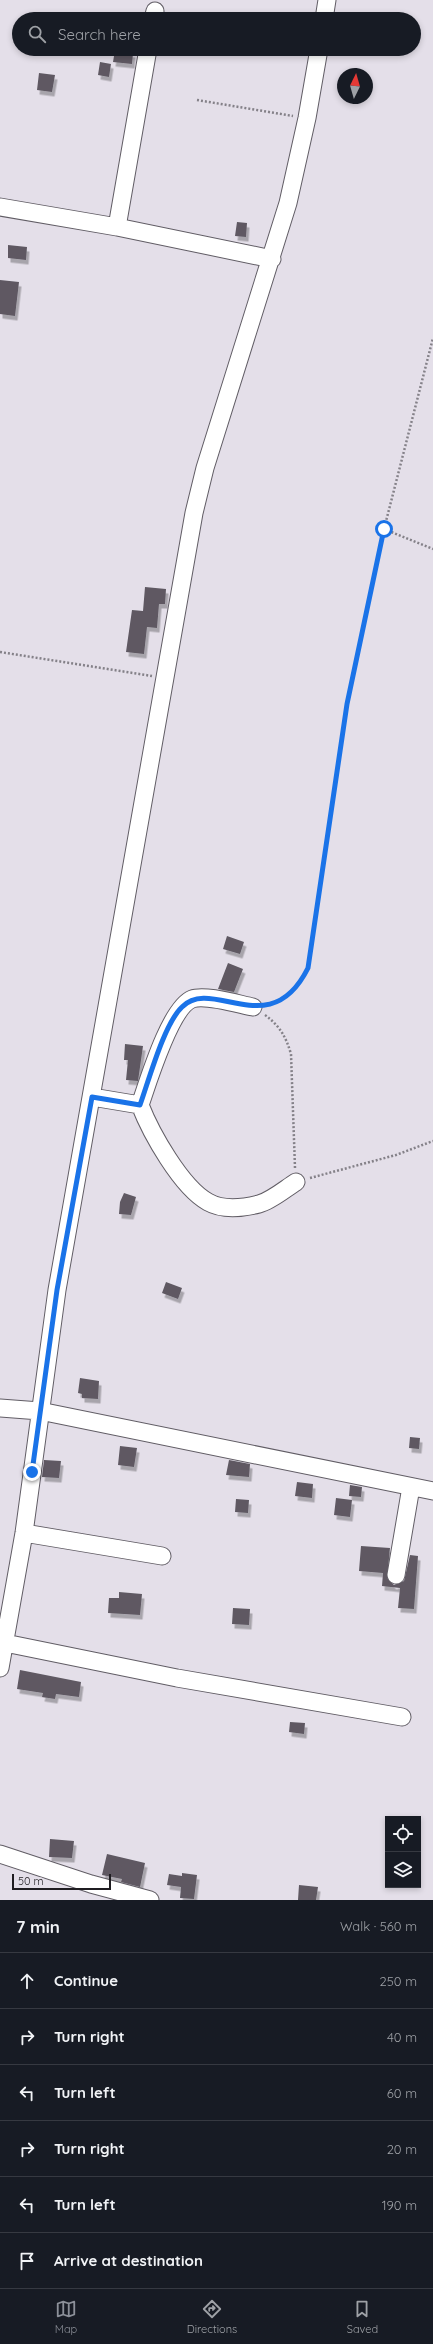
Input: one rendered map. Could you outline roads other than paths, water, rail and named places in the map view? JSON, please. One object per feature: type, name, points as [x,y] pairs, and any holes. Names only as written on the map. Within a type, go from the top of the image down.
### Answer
[{"type":"street","points":[[325,12],[327,0]]},
{"type":"street","points":[[117,227],[147,56]]},
{"type":"street","points":[[0,1668],[24,1533],[58,1284],[92,1097],[164,678],[200,486],[272,258],[298,165],[318,56]]},
{"type":"street","points":[[0,207],[117,227],[272,258]]},
{"type":"street","points":[[253,1007],[207,999],[192,999],[181,1008],[167,1031],[140,1105],[149,1128],[187,1185],[208,1202],[233,1208],[260,1204],[296,1182]]},
{"type":"street","points":[[92,1097],[140,1105]]},
{"type":"street","points":[[0,1408],[40,1411],[433,1491]]},
{"type":"street","points":[[396,1574],[411,1487]]},
{"type":"street","points":[[24,1533],[162,1556]]},
{"type":"street","points":[[5,1643],[177,1678],[402,1717]]},
{"type":"street","points":[[0,1854],[91,1884],[150,1900]]}]
